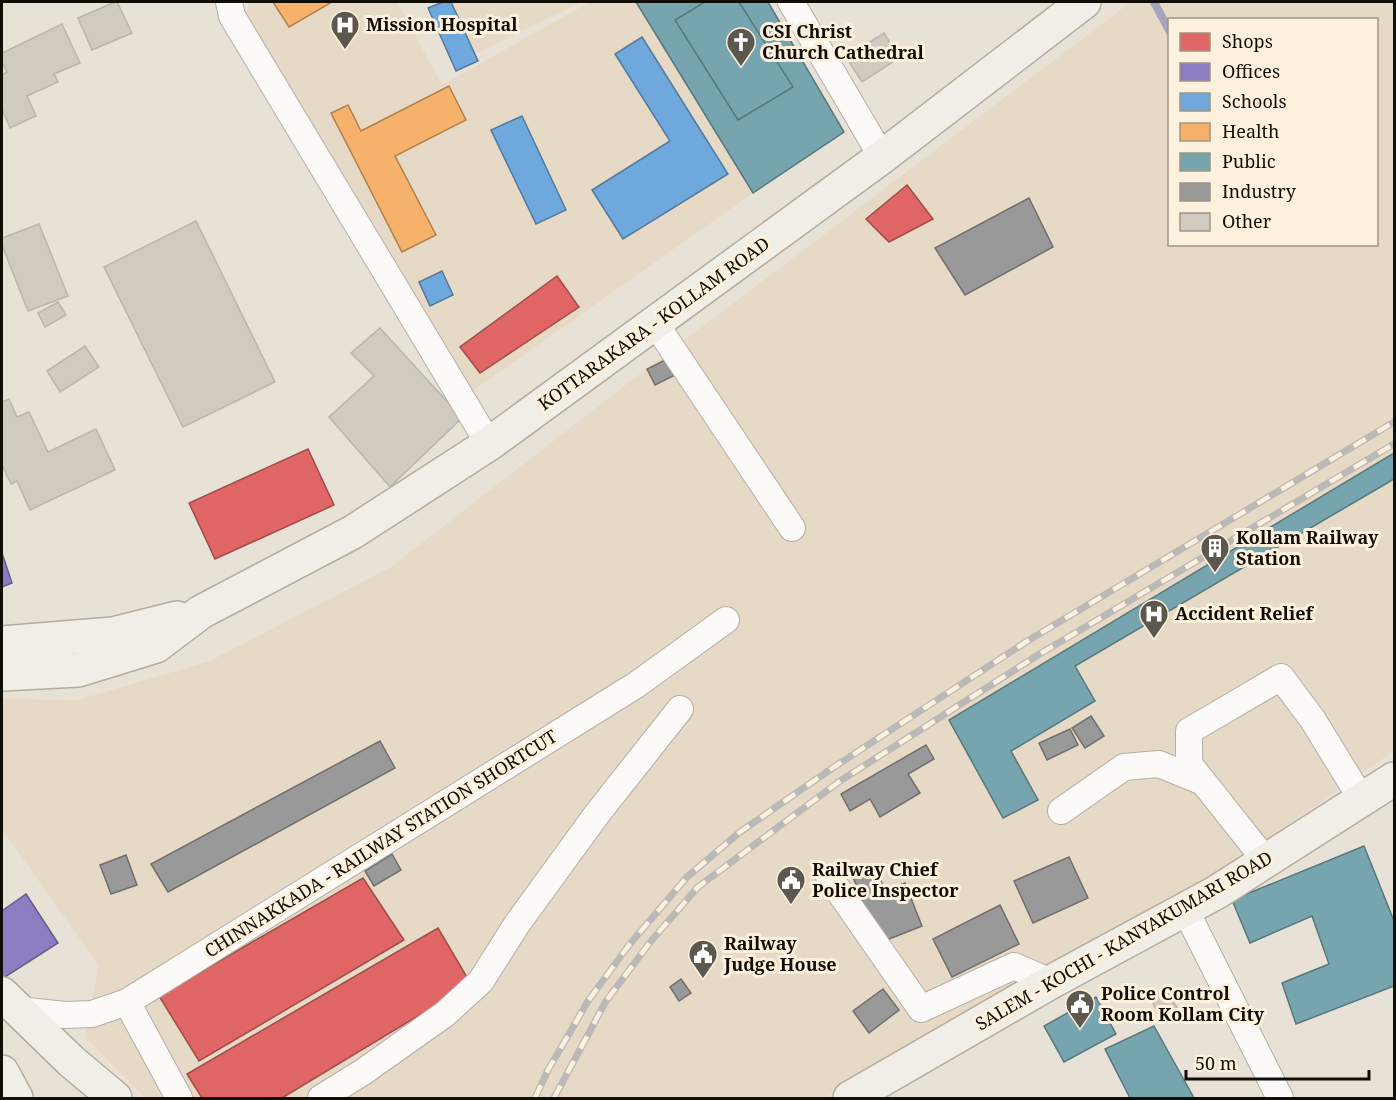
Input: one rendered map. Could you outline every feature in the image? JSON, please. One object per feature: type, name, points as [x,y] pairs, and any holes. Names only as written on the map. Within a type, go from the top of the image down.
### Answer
[{"type":"main road","name":"KOTTARAKARA - KOLLAM ROAD","points":[[201,612],[353,532],[489,444],[882,157],[1084,2]]},
{"type":"main road","points":[[2,643],[113,634],[201,612]]},
{"type":"main road","points":[[2,674],[78,670],[156,646],[201,612]]},
{"type":"main road","name":"SALEM - KOCHI - KANYAKUMARI ROAD","points":[[850,1098],[1051,982],[1185,909],[1266,861],[1395,779]]},
{"type":"main road","points":[[10,1002],[71,1061],[115,1098]]},
{"type":"main road","points":[[2,1072],[16,1098]]},
{"type":"main road","points":[[2,1090],[8,1098]]},
{"type":"street","points":[[229,2],[232,16],[489,444]]},
{"type":"street","points":[[791,2],[882,157]]},
{"type":"street","points":[[1015,55],[1023,35],[1056,2]]},
{"type":"street","points":[[656,322],[792,528]]},
{"type":"street","name":"CHINNAKKADA - RAILWAY STATION SHORTCUT","points":[[10,1002],[65,1015],[92,1014],[127,1002],[636,685],[726,620]]},
{"type":"street","points":[[1266,861],[1189,764],[1189,731],[1281,677],[1313,720],[1362,800]]},
{"type":"street","points":[[321,1098],[363,1072],[445,1014],[481,981],[517,924],[583,832],[680,709]]},
{"type":"street","points":[[1061,811],[1124,767],[1159,764],[1203,783]]},
{"type":"street","points":[[829,877],[921,1009],[1014,966],[1051,982]]},
{"type":"street","points":[[1185,909],[1280,1098]]},
{"type":"street","points":[[127,1002],[179,1098]]},
{"type":"shaded area","points":[[249,2],[397,2],[442,85],[590,2],[636,2],[753,193],[471,392],[247,17]]},
{"type":"shaded area","points":[[442,2],[581,2],[475,54]]},
{"type":"shaded area","points":[[1131,2],[1394,2],[1394,751],[1214,876],[825,1098],[145,1098],[85,1037],[99,966],[2,829],[2,699],[78,700],[210,661],[391,567],[636,377]]},
{"type":"building: Shops","points":[[907,185],[933,219],[889,242],[866,219]]},
{"type":"building: Shops","points":[[557,276],[579,307],[480,373],[460,347]]},
{"type":"building: Shops","points":[[308,449],[334,505],[215,559],[189,503]]},
{"type":"building: Shops","points":[[363,878],[404,940],[199,1061],[159,996]]},
{"type":"building: Shops","points":[[438,928],[471,984],[282,1098],[202,1098],[187,1074]]},
{"type":"building: Offices","points":[[2,553],[12,583],[2,587]]},
{"type":"building: Offices","points":[[26,894],[58,943],[2,979],[2,911]]},
{"type":"building: Schools","points":[[443,2],[451,2],[478,61],[456,71],[428,8]]},
{"type":"building: Schools","points":[[642,37],[728,174],[623,239],[592,190],[670,141],[615,54]]},
{"type":"building: Schools","points":[[522,116],[566,210],[536,224],[491,130]]},
{"type":"building: Schools","points":[[442,271],[453,295],[430,306],[419,282]]},
{"type":"building: Health","points":[[273,2],[332,2],[289,27]]},
{"type":"building: Health","points":[[449,86],[466,120],[395,156],[436,235],[402,252],[331,113],[348,105],[361,131]]},
{"type":"building: Public","name":"CSI Christ Church Cathedral","points":[[636,2],[768,2],[844,132],[753,193]]},
{"type":"building: Public","points":[[705,2],[739,2],[793,87],[738,120],[675,20]]},
{"type":"building: Public","name":"Kollam Railway Station","points":[[1394,453],[1394,479],[1075,666],[1095,701],[1011,751],[1038,800],[1003,818],[949,720]]},
{"type":"building: Public","points":[[1364,846],[1394,921],[1394,986],[1296,1024],[1282,983],[1329,964],[1312,916],[1250,943],[1232,900]]},
{"type":"building: Public","name":"Police Control Room Kollam City","points":[[1096,997],[1116,1034],[1064,1062],[1044,1026]]},
{"type":"building: Public","points":[[1154,1026],[1194,1098],[1130,1098],[1105,1049]]},
{"type":"building: Industry","points":[[1029,198],[1053,247],[965,295],[935,248]]},
{"type":"building: Industry","points":[[671,357],[679,373],[655,385],[647,369]]},
{"type":"building: Industry","points":[[1091,716],[1104,736],[1085,748],[1072,728]]},
{"type":"building: Industry","points":[[1070,729],[1078,745],[1047,760],[1039,743]]},
{"type":"building: Industry","points":[[380,741],[395,768],[168,892],[151,864]]},
{"type":"building: Industry","points":[[926,745],[934,759],[908,774],[920,793],[880,817],[870,799],[850,811],[841,794]]},
{"type":"building: Industry","points":[[392,854],[401,870],[374,886],[365,871]]},
{"type":"building: Industry","points":[[126,855],[137,885],[111,894],[100,865]]},
{"type":"building: Industry","points":[[1069,857],[1088,898],[1033,923],[1014,881]]},
{"type":"building: Industry","points":[[876,868],[885,891],[905,883],[922,926],[879,943],[853,877]]},
{"type":"building: Industry","points":[[1000,905],[1019,944],[952,977],[933,939]]},
{"type":"building: Industry","points":[[681,979],[691,993],[679,1001],[670,987]]},
{"type":"building: Industry","points":[[883,989],[899,1010],[869,1033],[853,1011]]},
{"type":"building: Other","points":[[115,2],[132,33],[92,50],[78,18]]},
{"type":"building: Other","points":[[62,24],[80,63],[54,74],[58,82],[27,96],[36,116],[10,128],[2,109],[2,75],[7,72],[2,62],[2,53]]},
{"type":"building: Other","points":[[884,33],[899,58],[862,82],[846,57]]},
{"type":"building: Other","points":[[196,221],[275,382],[183,427],[104,267]]},
{"type":"building: Other","points":[[39,224],[68,296],[28,311],[2,245],[2,238]]},
{"type":"building: Other","points":[[58,302],[66,315],[45,327],[38,313]]},
{"type":"building: Other","points":[[380,328],[462,418],[390,487],[329,417],[374,376],[351,353]]},
{"type":"building: Other","points":[[85,346],[99,367],[60,392],[47,371]]},
{"type":"building: Other","points":[[9,399],[17,417],[29,412],[48,452],[96,429],[115,470],[30,510],[17,481],[11,484],[2,465],[2,402]]},
{"type":"building: Other","points":[[1166,989],[1180,1013],[1164,1023],[1150,998]]},
{"type":"waterway","points":[[1154,2],[1168,28]]},
{"type":"railway","points":[[535,1098],[548,1070],[588,1001],[629,945],[687,877],[740,832],[834,767],[1029,640],[1394,422]]},
{"type":"railway","points":[[554,1098],[606,1001],[651,941],[698,887],[840,781],[1038,655],[1394,444]]},
{"type":"place","name":"Mission Hospital","points":[[345,50]]},
{"type":"place","name":"CSI Christ Church Cathedral","points":[[741,68]]},
{"type":"place","name":"Kollam Railway Station","points":[[1215,574]]},
{"type":"place","name":"Accident Relief","points":[[1154,640]]},
{"type":"place","name":"Railway Chief Police Inspector","points":[[791,906]]},
{"type":"place","name":"Railway Judge House","points":[[703,980]]},
{"type":"place","name":"Police Control Room Kollam City","points":[[1080,1030]]}]
